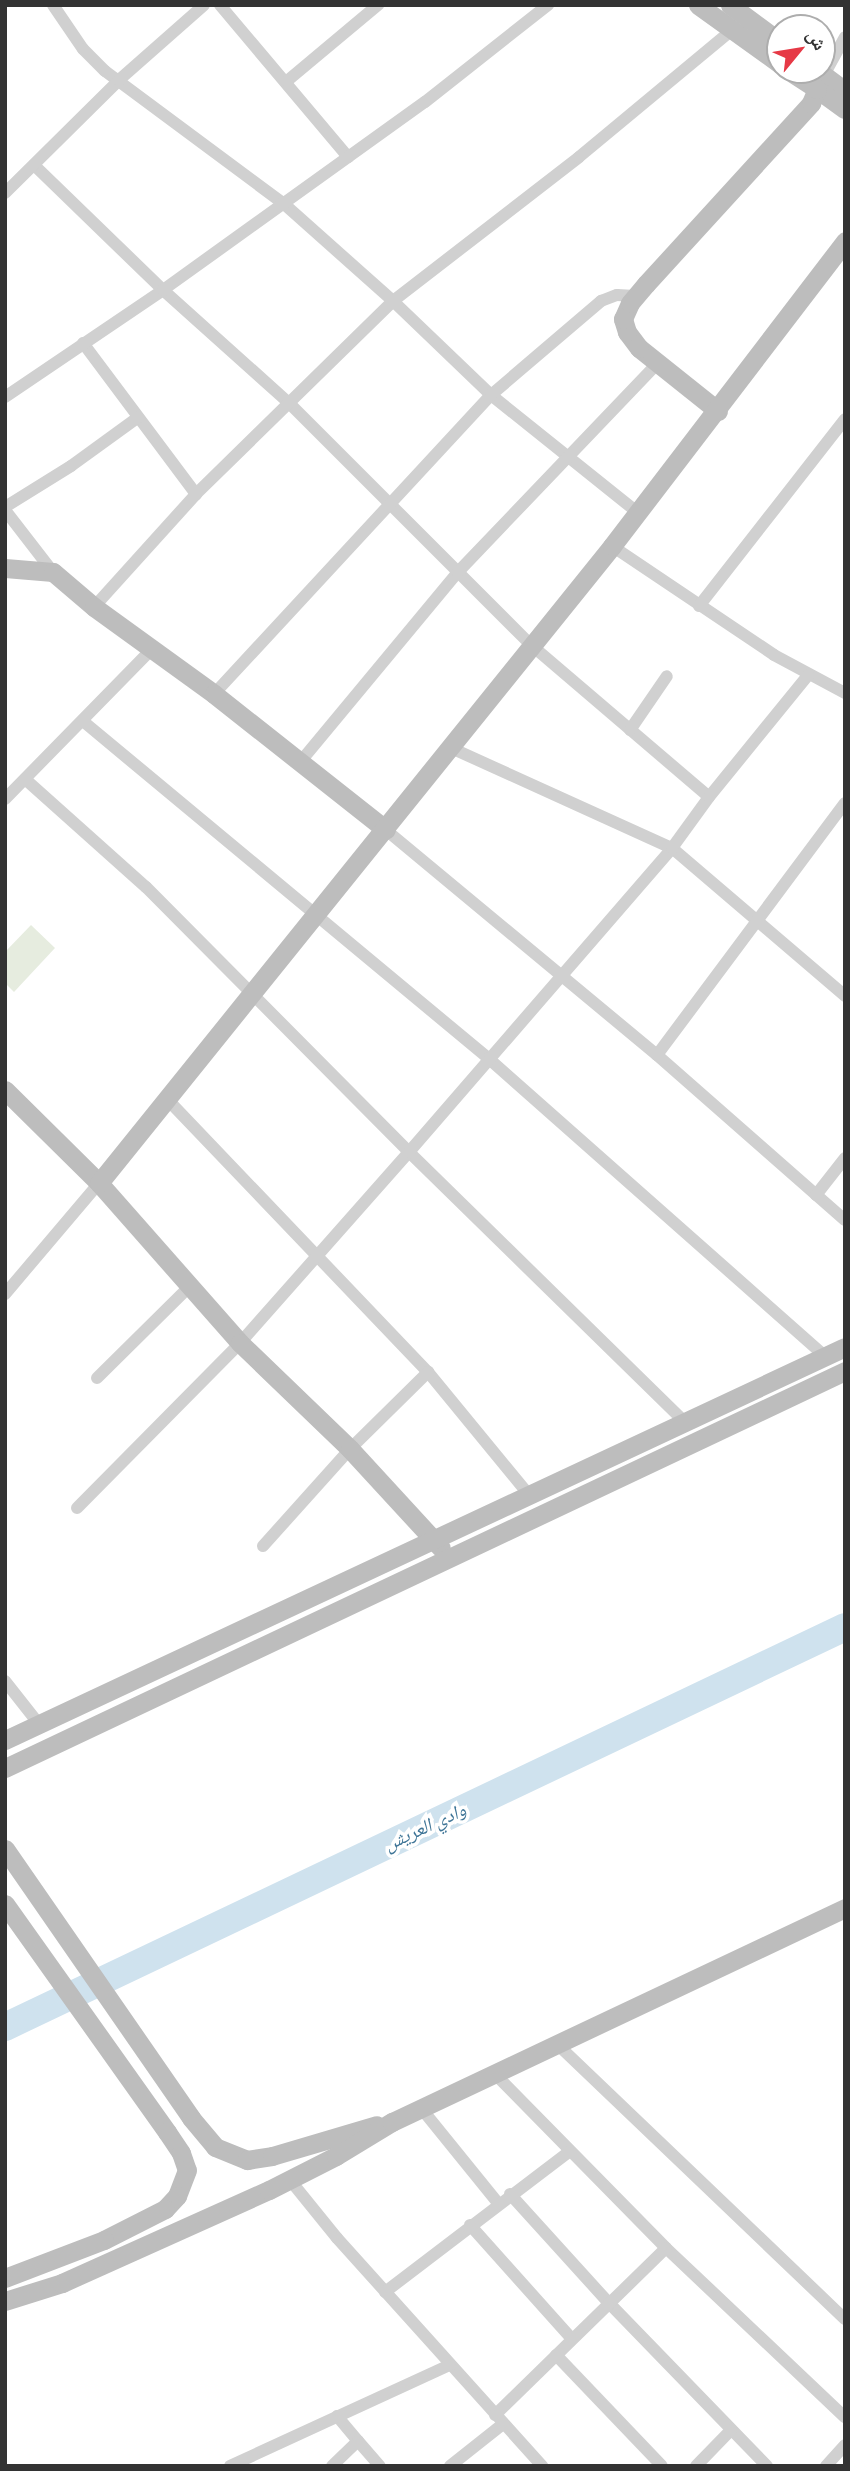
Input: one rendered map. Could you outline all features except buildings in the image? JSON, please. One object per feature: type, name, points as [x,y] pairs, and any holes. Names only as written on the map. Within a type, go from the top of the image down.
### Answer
[{"type":"street","points":[[53,5],[88,54],[105,71],[283,203],[393,301],[491,395],[637,512]]},
{"type":"street","points":[[5,193],[120,80],[204,5]]},
{"type":"street","points":[[220,5],[287,81],[348,157]]},
{"type":"street","points":[[287,81],[378,5]]},
{"type":"street","points":[[5,397],[163,290],[425,102],[548,5]]},
{"type":"street","points":[[698,5],[766,54]]},
{"type":"street","points":[[730,5],[766,32]]},
{"type":"street","points":[[94,607],[196,494],[393,301],[579,157],[732,30]]},
{"type":"street","points":[[718,411],[657,364],[624,327],[624,312],[635,296],[794,124],[816,84]]},
{"type":"street","points":[[824,84],[845,109]]},
{"type":"street","points":[[34,165],[163,290],[289,403],[530,644],[709,797]]},
{"type":"street","points":[[5,1294],[99,1183],[386,830],[530,644],[718,411],[845,241]]},
{"type":"street","points":[[214,694],[389,502],[491,395],[601,301],[617,295],[635,296]]},
{"type":"street","points":[[83,343],[196,494]]},
{"type":"street","points":[[301,761],[458,572],[657,364]]},
{"type":"street","points":[[137,418],[71,466],[5,508],[53,572],[94,607],[214,694],[386,830],[657,1055],[845,1220]]},
{"type":"street","points":[[699,606],[845,419]]},
{"type":"street","points":[[612,545],[699,606],[808,675],[845,693]]},
{"type":"street","points":[[5,568],[53,572]]},
{"type":"street","points":[[5,799],[84,722],[153,648]]},
{"type":"street","points":[[77,1508],[240,1343],[409,1152],[672,848],[709,797],[808,675]]},
{"type":"street","points":[[630,730],[667,676]]},
{"type":"street","points":[[84,722],[315,917],[488,1058],[825,1356]]},
{"type":"street","points":[[449,747],[672,848],[845,996]]},
{"type":"street","points":[[25,779],[146,887],[409,1152],[685,1422]]},
{"type":"street","points":[[657,1055],[845,803]]},
{"type":"street","points":[[5,1090],[99,1183],[188,1288],[240,1343],[350,1449],[434,1539],[449,1559]]},
{"type":"street","points":[[167,1099],[428,1372],[529,1494]]},
{"type":"street","points":[[816,1195],[845,1158]]},
{"type":"street","points":[[97,1378],[188,1288]]},
{"type":"street","points":[[5,1740],[845,1347]]},
{"type":"street","points":[[5,1768],[845,1371]]},
{"type":"street","points":[[263,1546],[350,1449],[428,1372]]},
{"type":"street","points":[[5,1681],[39,1724]]},
{"type":"street","points":[[5,1849],[191,2118],[215,2147],[231,2156],[247,2160],[272,2156],[392,2122]]},
{"type":"street","points":[[5,1904],[167,2132],[181,2153],[187,2171],[172,2203],[104,2239],[5,2278]]},
{"type":"street","points":[[5,2301],[62,2283],[290,2180],[392,2122],[845,1908]]},
{"type":"street","points":[[557,2044],[845,2319]]},
{"type":"street","points":[[495,2074],[666,2248],[845,2417]]},
{"type":"street","points":[[421,2108],[498,2203]]},
{"type":"street","points":[[385,2292],[498,2203],[569,2152]]},
{"type":"street","points":[[290,2180],[385,2292],[542,2466]]},
{"type":"street","points":[[510,2194],[609,2303],[766,2466]]},
{"type":"street","points":[[470,2225],[572,2339]]},
{"type":"street","points":[[450,2466],[499,2419],[556,2355],[666,2248]]},
{"type":"street","points":[[556,2355],[662,2466]]},
{"type":"street","points":[[230,2466],[450,2365]]},
{"type":"street","points":[[337,2417],[380,2466]]},
{"type":"street","points":[[696,2466],[731,2430]]},
{"type":"street","points":[[332,2466],[358,2441]]},
{"type":"street","points":[[826,2466],[845,2445]]},
{"type":"shaded area","points":[[31,925],[55,948],[14,992],[5,983],[5,952]]},
{"type":"waterway","name":"وادي العريش","points":[[5,2027],[845,1627]]}]
